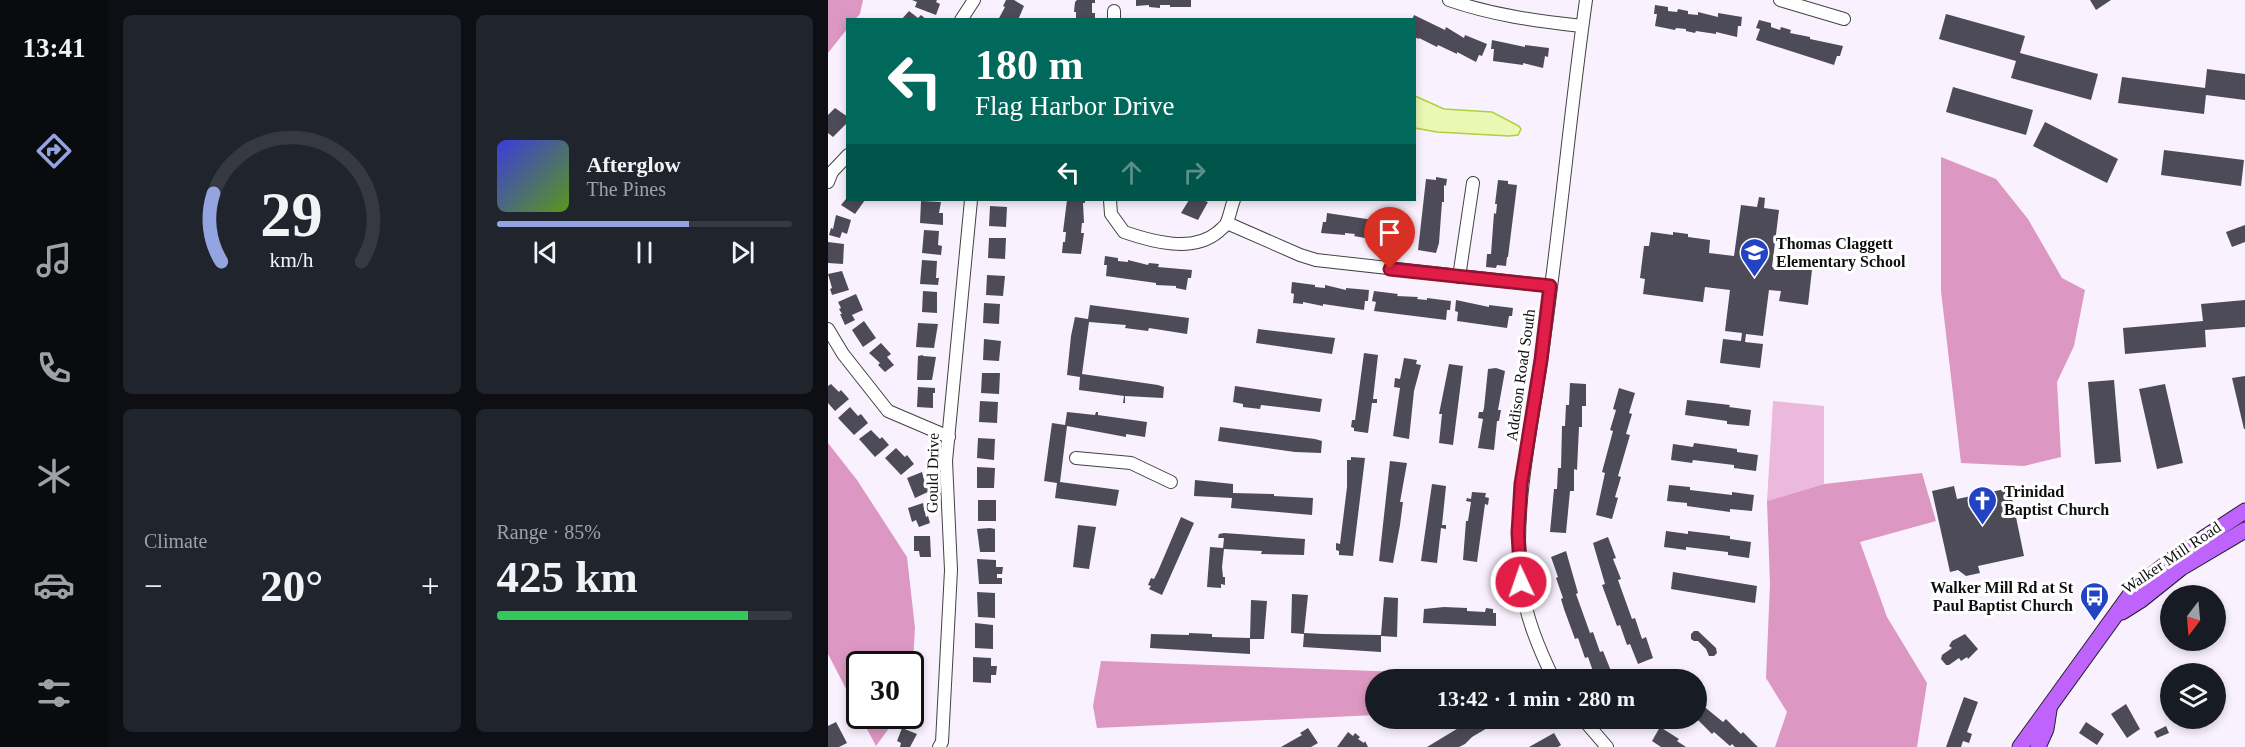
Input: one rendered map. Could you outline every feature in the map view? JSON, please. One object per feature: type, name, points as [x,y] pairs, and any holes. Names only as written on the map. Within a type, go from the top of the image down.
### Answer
[{"type":"main road","name":"Walker Mill Road","points":[[2020,747],[2091,646],[2137,587],[2178,555],[2245,511]]},
{"type":"main road","name":"Walker Mill Road","points":[[2117,615],[2141,600],[2181,568],[2245,530]]},
{"type":"main road","name":"Walker Mill Road","points":[[2038,747],[2046,729],[2045,712]]},
{"type":"main road","points":[[2028,747],[2045,712]]},
{"type":"street","points":[[962,18],[974,0]]},
{"type":"street","points":[[1449,0],[1479,10],[1533,21],[1582,26]]},
{"type":"street","name":"Addison Road South","points":[[1549,669],[1526,608],[1521,582],[1518,533],[1521,484],[1541,360],[1586,0]]},
{"type":"street","points":[[1780,0],[1844,19]]},
{"type":"street","points":[[828,182],[832,172],[846,157]]},
{"type":"street","points":[[1459,277],[1473,183]]},
{"type":"street","name":"Gould Drive","points":[[939,747],[942,742],[951,570],[946,461],[971,201]]},
{"type":"street","points":[[1110,201],[1111,214],[1121,230],[1174,244],[1201,242],[1213,236],[1227,223],[1234,201]]},
{"type":"street","points":[[1227,223],[1316,260],[1550,286]]},
{"type":"street","points":[[828,329],[843,354],[888,411],[949,437]]},
{"type":"street","points":[[1076,458],[1131,463],[1171,482]]},
{"type":"street","points":[[1591,729],[1607,747]]},
{"type":"shaded area","points":[[828,0],[863,0],[860,14],[856,18],[846,18],[846,30],[828,53]]},
{"type":"shaded area","points":[[1416,96],[1444,109],[1492,112],[1521,129],[1518,135],[1509,136],[1437,132],[1416,128]]},
{"type":"shaded area","points":[[1941,157],[1996,179],[2028,219],[2062,278],[2085,290],[2074,346],[2057,382],[2061,457],[2024,466],[1961,463],[1941,291]]},
{"type":"shaded area","points":[[1773,401],[1824,406],[1824,484],[1767,501]]},
{"type":"shaded area","points":[[828,443],[857,480],[907,557],[915,628],[914,651],[846,651],[846,689],[828,654]]},
{"type":"shaded area","points":[[1922,473],[1936,521],[1860,542],[1887,617],[1927,683],[1917,747],[1775,747],[1787,712],[1766,678],[1770,584],[1767,501],[1824,484]]},
{"type":"shaded area","points":[[1101,661],[1365,671],[1365,715],[1097,728],[1093,706]]},
{"type":"shaded area","points":[[867,729],[888,729],[876,746]]},
{"type":"building","points":[[912,0],[937,0],[936,2],[940,4],[936,15],[915,7],[917,2]]},
{"type":"building","points":[[1006,0],[1014,0],[1024,6],[1019,18],[999,18],[1005,7],[1003,6]]},
{"type":"building","points":[[1095,0],[1095,3],[1092,3],[1092,13],[1095,13],[1095,18],[1076,18],[1075,2]]},
{"type":"building","points":[[1136,0],[1191,0],[1191,7],[1136,6]]},
{"type":"building","points":[[2090,0],[2111,0],[2096,10]]},
{"type":"building","points":[[1655,5],[1668,7],[1668,11],[1677,12],[1678,9],[1688,11],[1688,14],[1698,15],[1698,12],[1718,17],[1718,13],[1742,17],[1741,26],[1738,26],[1737,37],[1716,32],[1716,34],[1696,31],[1695,33],[1686,31],[1686,29],[1676,28],[1675,30],[1655,26],[1657,14],[1654,14]]},
{"type":"building","points":[[909,11],[918,18],[903,18]]},
{"type":"building","points":[[1946,14],[2025,36],[2020,53],[2098,74],[2091,100],[2011,78],[2016,61],[1939,39]]},
{"type":"building","points":[[1414,15],[1445,30],[1446,27],[1464,38],[1465,35],[1487,44],[1482,56],[1479,55],[1476,62],[1457,52],[1457,54],[1416,38],[1416,18],[1413,18]]},
{"type":"building","points":[[1759,20],[1771,23],[1771,27],[1780,30],[1781,27],[1791,30],[1790,33],[1843,46],[1840,56],[1837,56],[1834,65],[1756,40],[1760,29],[1756,28]]},
{"type":"building","points":[[1492,40],[1525,47],[1525,45],[1549,48],[1548,57],[1545,56],[1543,68],[1523,63],[1523,65],[1493,61]]},
{"type":"building","points":[[2207,69],[2245,74],[2245,100],[2206,95],[2204,114],[2118,103],[2122,77],[2205,88]]},
{"type":"building","points":[[1953,87],[2033,110],[2026,135],[1946,112]]},
{"type":"building","points":[[835,108],[846,116],[846,124],[833,137],[828,133],[828,115]]},
{"type":"building","points":[[2045,122],[2118,159],[2107,183],[2033,146]]},
{"type":"building","points":[[2164,150],[2244,160],[2241,186],[2161,175]]},
{"type":"building","points":[[1436,177],[1447,179],[1446,186],[1444,185],[1444,202],[1442,202],[1439,243],[1436,253],[1418,250],[1426,179],[1436,180]]},
{"type":"building","points":[[1498,180],[1517,185],[1506,266],[1497,265],[1496,268],[1486,267],[1487,254],[1491,254]]},
{"type":"building","points":[[1759,197],[1765,198],[1764,208],[1779,210],[1772,267],[1783,268],[1785,258],[1813,261],[1808,305],[1779,301],[1781,291],[1769,290],[1763,336],[1746,334],[1745,342],[1763,344],[1760,368],[1720,363],[1723,339],[1741,341],[1742,333],[1725,331],[1730,290],[1705,287],[1703,302],[1643,294],[1645,279],[1640,278],[1644,246],[1649,246],[1651,232],[1673,235],[1673,232],[1688,234],[1688,237],[1710,240],[1709,253],[1734,256],[1741,205],[1757,207]]},
{"type":"building","points":[[846,199],[846,201],[864,201],[855,214],[841,205]]},
{"type":"building","points":[[921,201],[941,202],[939,213],[943,213],[943,225],[920,223]]},
{"type":"building","points":[[1067,201],[1085,201],[1083,203],[1084,223],[1082,223],[1081,233],[1084,233],[1081,254],[1062,253],[1066,232],[1063,232]]},
{"type":"building","points":[[1188,201],[1208,202],[1198,220],[1181,213]]},
{"type":"building","points":[[990,206],[1007,207],[1006,227],[989,226]]},
{"type":"building","points":[[1327,213],[1387,222],[1387,220],[1398,221],[1395,240],[1365,236],[1365,238],[1345,233],[1345,235],[1321,233]]},
{"type":"building","points":[[836,215],[851,220],[847,234],[842,232],[840,238],[829,235]]},
{"type":"building","points":[[2245,225],[2245,242],[2232,247],[2226,232]]},
{"type":"building","points":[[924,230],[939,231],[938,245],[942,246],[941,255],[922,253]]},
{"type":"building","points":[[989,238],[1006,238],[1005,259],[988,258]]},
{"type":"building","points":[[828,242],[844,244],[843,264],[828,263]]},
{"type":"building","points":[[1105,256],[1118,258],[1118,261],[1128,262],[1128,260],[1148,265],[1149,263],[1159,264],[1158,267],[1192,270],[1191,278],[1188,278],[1186,290],[1176,288],[1176,286],[1156,285],[1156,283],[1106,276]]},
{"type":"building","points":[[922,260],[937,261],[938,285],[920,284]]},
{"type":"building","points":[[842,271],[849,290],[832,295],[828,274]]},
{"type":"building","points":[[987,275],[1005,276],[1003,296],[986,295]]},
{"type":"building","points":[[1292,282],[1315,285],[1315,287],[1325,288],[1325,285],[1346,290],[1346,288],[1369,290],[1368,301],[1365,301],[1364,310],[1303,302],[1303,304],[1293,303]]},
{"type":"building","points":[[923,291],[937,292],[937,313],[922,312]]},
{"type":"building","points":[[1374,291],[1398,294],[1397,296],[1418,297],[1417,299],[1451,301],[1450,310],[1447,310],[1446,320],[1374,311],[1376,302],[1372,301]]},
{"type":"building","points":[[856,294],[863,310],[852,315],[855,320],[845,325],[838,302]]},
{"type":"building","points":[[1456,300],[1489,307],[1489,305],[1513,308],[1512,316],[1509,316],[1507,328],[1457,321]]},
{"type":"building","points":[[2245,300],[2245,327],[2205,330],[2206,347],[2125,354],[2123,328],[2203,321],[2201,304]]},
{"type":"building","points":[[984,303],[1000,304],[999,324],[983,323]]},
{"type":"building","points":[[1090,305],[1189,318],[1187,334],[1089,322],[1082,374],[1158,385],[1164,387],[1163,398],[1125,396],[1125,403],[1123,403],[1124,396],[1079,390],[1080,377],[1067,375],[1075,317],[1088,319]]},
{"type":"building","points":[[864,321],[876,338],[863,347],[852,330]]},
{"type":"building","points":[[918,323],[938,324],[934,348],[916,347]]},
{"type":"building","points":[[1258,329],[1335,338],[1332,354],[1256,343]]},
{"type":"building","points":[[984,339],[1001,341],[999,361],[983,360]]},
{"type":"building","points":[[881,343],[891,354],[887,357],[894,365],[885,372],[878,365],[880,363],[869,353]]},
{"type":"building","points":[[1364,353],[1378,355],[1373,399],[1377,399],[1377,403],[1372,403],[1368,433],[1354,431],[1351,427],[1352,420],[1355,420]]},
{"type":"building","points":[[918,356],[936,357],[932,380],[917,380]]},
{"type":"building","points":[[1404,358],[1417,360],[1416,364],[1421,365],[1414,391],[1409,439],[1393,436],[1400,388],[1394,387],[1395,378],[1400,379]]},
{"type":"building","points":[[1449,364],[1463,366],[1453,445],[1439,443],[1442,414],[1439,414]]},
{"type":"building","points":[[1496,368],[1505,371],[1494,450],[1478,448],[1483,419],[1478,418],[1479,412],[1483,412],[1484,408],[1488,369]]},
{"type":"building","points":[[982,373],[1000,373],[999,394],[981,393]]},
{"type":"building","points":[[2245,376],[2245,429],[2244,429],[2232,378]]},
{"type":"building","points":[[2114,380],[2121,462],[2095,464],[2088,382]]},
{"type":"building","points":[[1570,383],[1586,384],[1586,406],[1582,406],[1577,470],[1574,469],[1574,491],[1570,491],[1566,533],[1550,532],[1554,489],[1557,489],[1558,468],[1561,468],[1562,426],[1565,426],[1566,405],[1569,405]]},
{"type":"building","points":[[831,384],[849,399],[835,411],[828,403],[828,386]]},
{"type":"building","points":[[2165,384],[2183,463],[2157,469],[2139,389]]},
{"type":"building","points":[[1235,386],[1322,399],[1320,412],[1261,405],[1260,409],[1243,407],[1243,404],[1233,402]]},
{"type":"building","points":[[918,387],[935,388],[933,408],[917,407]]},
{"type":"building","points":[[1619,388],[1635,393],[1626,434],[1630,435],[1618,476],[1621,477],[1612,519],[1596,515],[1605,473],[1602,472],[1613,431],[1610,430],[1616,410],[1613,409]]},
{"type":"building","points":[[1687,400],[1751,410],[1749,426],[1685,415]]},
{"type":"building","points":[[980,401],[998,402],[997,423],[979,422]]},
{"type":"building","points":[[850,407],[858,416],[861,414],[868,423],[854,435],[838,418]]},
{"type":"building","points":[[1067,412],[1095,415],[1098,412],[1098,415],[1147,422],[1145,437],[1126,434],[1126,437],[1067,426],[1060,482],[1119,490],[1116,506],[1055,498],[1057,483],[1044,481],[1052,423],[1065,425]]},
{"type":"building","points":[[1220,427],[1315,439],[1322,441],[1321,453],[1295,452],[1218,441]]},
{"type":"building","points":[[871,430],[889,445],[875,457],[859,439]]},
{"type":"building","points":[[978,438],[995,439],[994,460],[977,458]]},
{"type":"building","points":[[1694,443],[1737,449],[1737,452],[1758,455],[1756,471],[1734,468],[1734,465],[1671,460],[1673,444],[1693,447]]},
{"type":"building","points":[[896,448],[905,457],[907,455],[914,464],[901,475],[885,458]]},
{"type":"building","points":[[1351,457],[1365,458],[1353,556],[1339,555],[1339,551],[1336,550],[1336,543],[1340,544],[1347,487],[1347,460],[1351,460]]},
{"type":"building","points":[[1390,461],[1407,463],[1393,563],[1379,561]]},
{"type":"building","points":[[977,467],[995,468],[994,488],[977,488]]},
{"type":"building","points":[[922,472],[930,491],[915,498],[907,478]]},
{"type":"building","points":[[1195,480],[1233,484],[1233,493],[1313,498],[1312,515],[1231,508],[1232,498],[1194,496]]},
{"type":"building","points":[[1432,484],[1446,486],[1442,525],[1446,525],[1446,529],[1441,528],[1437,563],[1421,561]]},
{"type":"building","points":[[1669,485],[1732,495],[1732,492],[1754,495],[1752,511],[1730,509],[1730,512],[1667,501]]},
{"type":"building","points":[[1954,486],[1957,499],[2010,488],[2024,556],[1978,566],[1980,573],[1966,576],[1958,570],[1950,572],[1932,491]]},
{"type":"building","points":[[1472,492],[1486,493],[1485,497],[1489,498],[1488,505],[1485,504],[1477,562],[1463,560],[1466,521],[1468,521],[1471,502],[1466,501],[1467,498],[1471,499]]},
{"type":"building","points":[[978,500],[996,500],[996,521],[978,521]]},
{"type":"building","points":[[923,503],[930,523],[919,527],[916,520],[912,522],[908,508]]},
{"type":"building","points":[[1181,517],[1194,523],[1162,595],[1149,589],[1151,586],[1148,585],[1158,571]]},
{"type":"building","points":[[1078,525],[1096,527],[1089,569],[1073,567]]},
{"type":"building","points":[[977,529],[995,529],[995,552],[980,552]]},
{"type":"building","points":[[1666,531],[1730,536],[1730,539],[1751,542],[1749,558],[1728,555],[1728,552],[1664,547]]},
{"type":"building","points":[[1219,534],[1305,539],[1304,555],[1261,554],[1262,551],[1224,549],[1222,567],[1225,585],[1221,584],[1221,588],[1207,587],[1210,547],[1223,548],[1224,538],[1218,538]]},
{"type":"building","points":[[914,536],[930,536],[931,557],[920,557],[919,551],[914,551]]},
{"type":"building","points":[[1608,537],[1621,579],[1618,580],[1632,619],[1635,618],[1642,639],[1646,637],[1653,658],[1638,664],[1630,644],[1627,645],[1620,625],[1617,626],[1602,585],[1605,584],[1593,543]]},
{"type":"building","points":[[1566,551],[1578,593],[1576,594],[1590,633],[1593,632],[1600,652],[1603,651],[1610,669],[1592,669],[1588,657],[1585,658],[1564,609],[1556,578],[1558,577],[1551,557]]},
{"type":"building","points":[[977,559],[996,560],[996,567],[1003,567],[1002,574],[997,574],[997,578],[1002,578],[1002,584],[979,584]]},
{"type":"building","points":[[1673,572],[1757,586],[1755,603],[1671,589]]},
{"type":"building","points":[[977,592],[995,593],[995,618],[978,617]]},
{"type":"building","points":[[1292,594],[1308,595],[1304,633],[1323,634],[1381,635],[1384,597],[1398,598],[1397,637],[1381,636],[1381,652],[1303,647],[1304,634],[1291,633]]},
{"type":"building","points":[[1251,600],[1267,601],[1264,639],[1250,639],[1250,654],[1150,648],[1151,634],[1189,635],[1189,633],[1212,634],[1212,637],[1250,638]]},
{"type":"building","points":[[1444,607],[1485,612],[1486,608],[1493,609],[1493,613],[1496,613],[1496,626],[1423,623],[1424,609]]},
{"type":"building","points":[[975,623],[993,625],[993,649],[975,648]]},
{"type":"building","points":[[1694,631],[1698,631],[1716,648],[1717,653],[1714,656],[1709,656],[1698,641],[1691,639]]},
{"type":"building","points":[[1965,634],[1978,649],[1968,659],[1967,657],[1961,661],[1959,658],[1946,665],[1941,659],[1942,655],[1952,648],[1949,646],[1952,641]]},
{"type":"building","points":[[973,657],[991,658],[991,666],[997,666],[996,675],[991,675],[991,683],[973,682]]},
{"type":"building","points":[[1964,697],[1978,702],[1967,732],[1972,734],[1969,743],[1963,741],[1961,747],[1946,747]]},
{"type":"building","points":[[2126,704],[2140,729],[2127,738],[2111,714]]},
{"type":"building","points":[[1707,709],[1723,722],[1726,719],[1758,747],[1735,747],[1732,744],[1730,746],[1714,732],[1712,734],[1707,729]]},
{"type":"building","points":[[836,722],[847,743],[839,747],[828,747],[828,726]]},
{"type":"building","points":[[2086,722],[2104,734],[2097,745],[2079,733]]},
{"type":"building","points":[[1308,728],[1318,743],[1311,747],[1281,747],[1302,735],[1300,733]]},
{"type":"building","points":[[902,729],[917,734],[910,747],[900,747],[901,743],[897,741]]},
{"type":"building","points":[[1457,729],[1486,729],[1459,747],[1427,747]]},
{"type":"building","points":[[1659,729],[1663,729],[1679,739],[1677,741],[1686,747],[1661,747],[1652,741]]},
{"type":"building","points":[[2167,729],[2169,733],[2157,738],[2154,732]]},
{"type":"building","points":[[1348,732],[1353,736],[1355,733],[1360,737],[1358,739],[1364,743],[1365,741],[1368,747],[1337,747]]},
{"type":"building","points":[[1554,733],[1561,745],[1558,747],[1529,747]]},
{"type":"place","name":"Thomas Claggett Elementary School","points":[[1755,278]]},
{"type":"place","name":"Trinidad Baptist Church","points":[[1983,526]]},
{"type":"place","name":"Walker Mill Rd at St Paul Baptist Church","points":[[2094,622]]},
{"type":"route","points":[[1390,269],[1550,286],[1541,360],[1521,484],[1518,533],[1521,582]]}]
